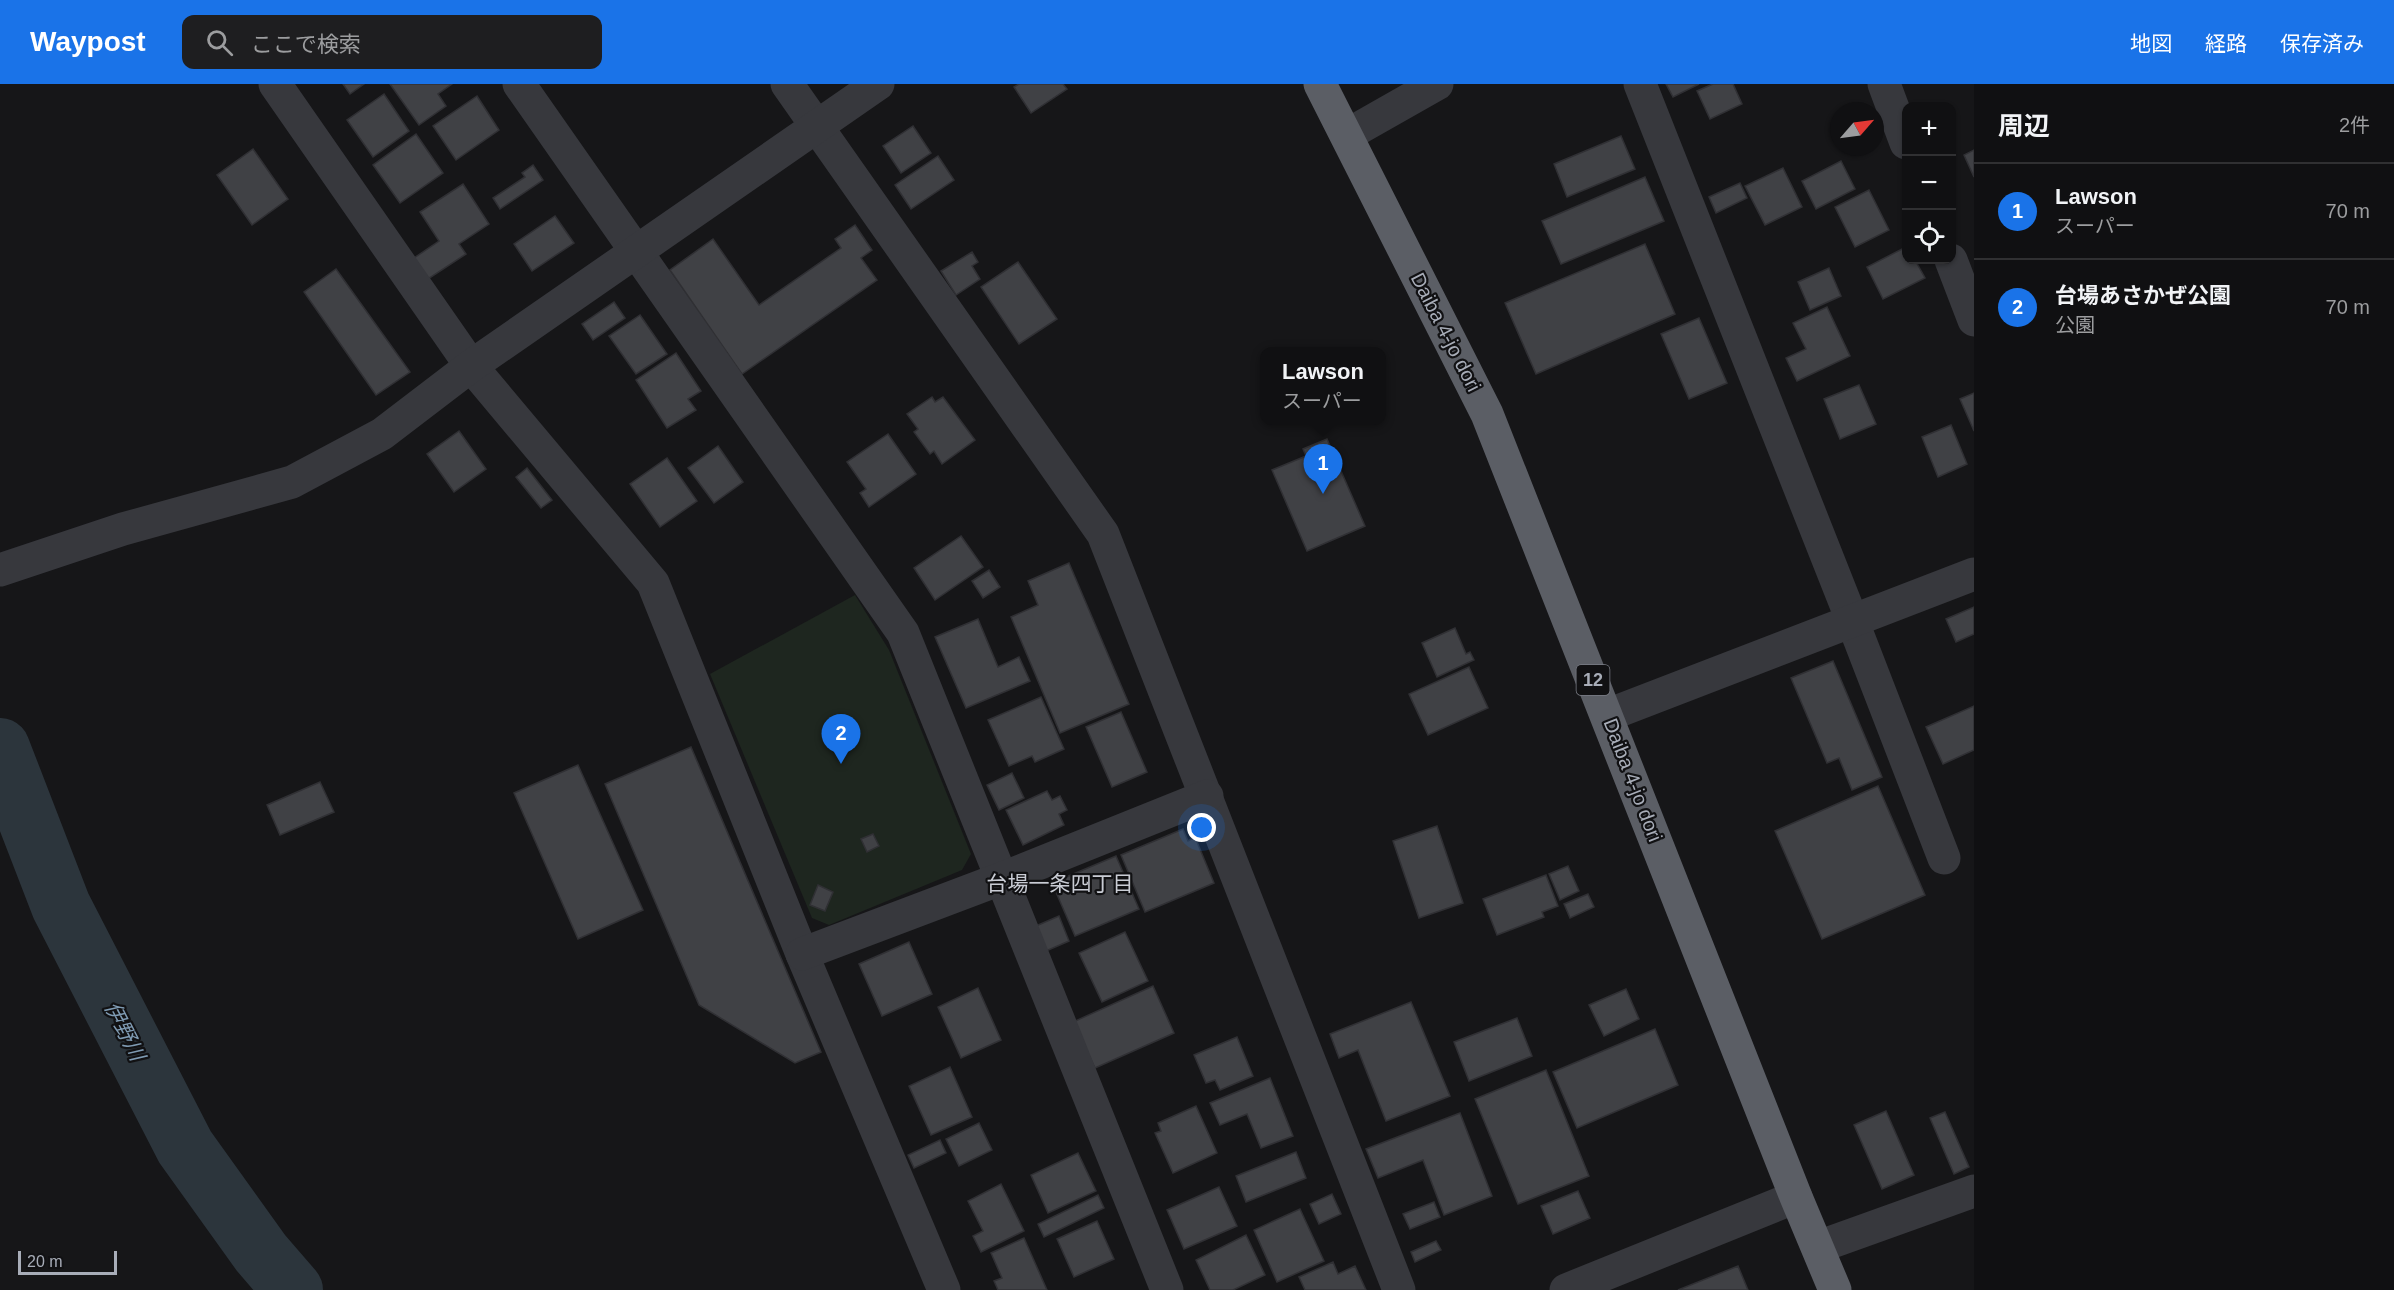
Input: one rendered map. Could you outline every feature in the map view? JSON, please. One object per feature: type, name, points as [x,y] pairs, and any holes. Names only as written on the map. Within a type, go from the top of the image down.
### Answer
[{"type":"highway","name":"Daiba 4-jo dori","points":[[1320,84],[1487,414],[1796,1197],[1835,1290]]},
{"type":"street","points":[[275,84],[471,366],[653,583],[802,954],[944,1290]]},
{"type":"street","points":[[519,84],[903,633],[1004,878],[1167,1290]]},
{"type":"street","points":[[787,84],[1103,534],[1399,1290]]},
{"type":"street","points":[[0,570],[123,529],[292,482],[382,434],[471,366],[878,84]]},
{"type":"street","points":[[1347,135],[1437,84]]},
{"type":"street","points":[[1640,84],[1944,858]]},
{"type":"street","points":[[1884,84],[1902,132]]},
{"type":"street","points":[[1953,264],[1974,320]]},
{"type":"street","points":[[1608,716],[1974,574]]},
{"type":"street","points":[[802,954],[1004,878],[1207,795]]},
{"type":"street","points":[[1818,1247],[1974,1191]]},
{"type":"street","points":[[1566,1290],[1796,1197]]},
{"type":"shaded area","points":[[855,595],[889,650],[971,854],[962,870],[829,925],[812,918],[710,674]]},
{"type":"building","points":[[343,84],[364,84],[350,94]]},
{"type":"building","points":[[390,84],[452,84],[438,94],[446,106],[419,125]]},
{"type":"building","points":[[1019,84],[1063,84],[1067,89],[1031,113],[1014,87]]},
{"type":"building","points":[[1666,84],[1699,84],[1673,97]]},
{"type":"building","points":[[1713,84],[1733,84],[1742,104],[1710,119],[1697,91]]},
{"type":"building","points":[[384,94],[409,131],[373,157],[347,120]]},
{"type":"building","points":[[477,96],[499,130],[456,160],[433,126]]},
{"type":"building","points":[[913,126],[931,153],[901,173],[883,146]]},
{"type":"building","points":[[416,134],[443,173],[400,203],[373,165]]},
{"type":"building","points":[[1621,136],[1635,169],[1567,197],[1554,164]]},
{"type":"building","points":[[253,149],[288,199],[252,225],[217,175]]},
{"type":"building","points":[[1974,150],[1974,177],[1964,155]]},
{"type":"building","points":[[938,156],[954,180],[911,209],[895,185]]},
{"type":"building","points":[[1841,161],[1855,189],[1816,209],[1802,181]]},
{"type":"building","points":[[533,165],[543,180],[500,209],[493,198],[525,177],[522,173]]},
{"type":"building","points":[[1783,168],[1802,207],[1765,225],[1745,186]]},
{"type":"building","points":[[1645,177],[1664,221],[1561,264],[1542,221]]},
{"type":"building","points":[[1740,183],[1747,198],[1716,213],[1709,197]]},
{"type":"building","points":[[463,184],[489,224],[459,244],[466,254],[428,279],[414,258],[439,241],[420,212]]},
{"type":"building","points":[[1869,190],[1889,230],[1855,247],[1835,207]]},
{"type":"building","points":[[555,216],[574,243],[532,271],[514,244]]},
{"type":"building","points":[[855,225],[872,250],[861,258],[877,280],[742,374],[670,270],[713,239],[759,305],[841,248],[835,239]]},
{"type":"building","points":[[1645,244],[1675,314],[1536,374],[1505,303]]},
{"type":"building","points":[[1902,249],[1902,264],[1917,264],[1925,278],[1883,299],[1867,267]]},
{"type":"building","points":[[972,252],[978,262],[972,266],[980,279],[956,295],[941,271]]},
{"type":"building","points":[[1018,262],[1057,319],[1019,344],[981,287]]},
{"type":"building","points":[[1829,268],[1841,296],[1810,310],[1798,282]]},
{"type":"building","points":[[336,269],[410,372],[376,395],[304,292]]},
{"type":"building","points":[[614,302],[625,318],[593,340],[582,324]]},
{"type":"building","points":[[1827,307],[1850,356],[1797,381],[1786,358],[1806,349],[1793,323]]},
{"type":"building","points":[[640,315],[667,354],[636,374],[609,336]]},
{"type":"building","points":[[1699,318],[1727,383],[1689,399],[1661,334]]},
{"type":"building","points":[[676,353],[701,391],[688,399],[696,410],[667,428],[636,380]]},
{"type":"building","points":[[1859,385],[1876,424],[1840,439],[1824,399]]},
{"type":"building","points":[[1974,393],[1974,431],[1960,399]]},
{"type":"building","points":[[932,397],[935,402],[943,397],[975,440],[942,464],[934,451],[930,454],[914,432],[918,429],[907,414]]},
{"type":"building","points":[[1951,425],[1967,464],[1938,477],[1922,437]]},
{"type":"building","points":[[459,431],[486,469],[454,492],[427,454]]},
{"type":"building","points":[[888,434],[916,474],[869,507],[860,493],[866,489],[847,462]]},
{"type":"building","points":[[1327,439],[1365,526],[1307,551],[1272,470],[1306,456],[1303,449]]},
{"type":"building","points":[[718,446],[743,482],[714,503],[688,468]]},
{"type":"building","points":[[667,458],[697,501],[660,527],[630,484]]},
{"type":"building","points":[[527,468],[552,500],[541,508],[516,477]]},
{"type":"building","points":[[961,536],[983,567],[935,600],[914,568]]},
{"type":"building","points":[[1069,563],[1129,704],[1060,733],[1011,617],[1038,605],[1028,581]]},
{"type":"building","points":[[989,570],[1000,587],[983,598],[972,581]]},
{"type":"building","points":[[1974,607],[1974,634],[1956,642],[1946,619]]},
{"type":"building","points":[[978,619],[998,667],[1019,657],[1030,681],[966,708],[935,637]]},
{"type":"building","points":[[1455,628],[1466,654],[1470,652],[1474,660],[1437,677],[1422,643]]},
{"type":"building","points":[[1833,661],[1882,777],[1852,790],[1839,758],[1827,763],[1791,678]]},
{"type":"building","points":[[1469,667],[1488,708],[1428,735],[1409,694]]},
{"type":"building","points":[[1041,697],[1064,749],[1035,762],[1032,756],[1009,766],[988,720]]},
{"type":"building","points":[[1974,706],[1974,750],[1943,764],[1926,727]]},
{"type":"building","points":[[1121,712],[1147,772],[1112,787],[1086,727]]},
{"type":"building","points":[[691,747],[821,1052],[795,1063],[699,1005],[605,784]]},
{"type":"building","points":[[578,765],[643,910],[578,939],[514,793]]},
{"type":"building","points":[[1012,773],[1024,798],[999,810],[987,785]]},
{"type":"building","points":[[320,782],[334,812],[280,835],[267,805]]},
{"type":"building","points":[[1878,786],[1925,895],[1822,939],[1775,831]]},
{"type":"building","points":[[1047,791],[1052,800],[1060,796],[1067,810],[1059,814],[1064,825],[1023,845],[1006,810]]},
{"type":"building","points":[[1437,826],[1463,903],[1419,918],[1393,841]]},
{"type":"building","points":[[1183,829],[1188,841],[1195,837],[1214,883],[1145,912],[1121,855]]},
{"type":"building","points":[[873,834],[879,846],[867,852],[861,839]]},
{"type":"building","points":[[1116,856],[1139,909],[1075,936],[1052,883]]},
{"type":"building","points":[[1568,866],[1579,891],[1560,900],[1549,874]]},
{"type":"building","points":[[1546,875],[1558,906],[1542,912],[1544,917],[1497,935],[1483,899]]},
{"type":"building","points":[[818,885],[833,892],[825,911],[810,905]]},
{"type":"building","points":[[1588,894],[1594,907],[1570,918],[1564,904]]},
{"type":"building","points":[[1059,916],[1069,941],[1046,951],[1036,926]]},
{"type":"building","points":[[1125,932],[1148,981],[1102,1002],[1079,953]]},
{"type":"building","points":[[909,942],[932,994],[882,1016],[859,964]]},
{"type":"building","points":[[1153,986],[1174,1033],[1095,1068],[1073,1022]]},
{"type":"building","points":[[978,988],[1001,1040],[961,1058],[938,1007]]},
{"type":"building","points":[[1626,989],[1639,1019],[1604,1036],[1589,1005]]},
{"type":"building","points":[[1411,1002],[1450,1096],[1386,1121],[1358,1050],[1339,1058],[1330,1034]]},
{"type":"building","points":[[1517,1018],[1532,1056],[1469,1081],[1454,1042]]},
{"type":"building","points":[[1655,1029],[1678,1085],[1577,1128],[1553,1072]]},
{"type":"building","points":[[1237,1037],[1253,1076],[1220,1090],[1215,1080],[1206,1083],[1194,1055]]},
{"type":"building","points":[[950,1067],[972,1117],[931,1135],[909,1086]]},
{"type":"building","points":[[1546,1070],[1589,1176],[1518,1204],[1475,1099]]},
{"type":"building","points":[[1270,1078],[1293,1136],[1261,1148],[1247,1114],[1220,1125],[1210,1103]]},
{"type":"building","points":[[1196,1106],[1217,1153],[1173,1173],[1155,1133],[1161,1131],[1158,1123]]},
{"type":"building","points":[[1886,1111],[1914,1175],[1882,1189],[1854,1125]]},
{"type":"building","points":[[1945,1112],[1969,1167],[1954,1174],[1930,1118]]},
{"type":"building","points":[[1460,1113],[1492,1196],[1444,1215],[1423,1160],[1378,1178],[1366,1149]]},
{"type":"building","points":[[979,1123],[992,1150],[959,1166],[946,1139]]},
{"type":"building","points":[[940,1140],[946,1153],[914,1168],[908,1155]]},
{"type":"building","points":[[1296,1152],[1306,1178],[1246,1202],[1236,1176]]},
{"type":"building","points":[[1078,1153],[1096,1191],[1048,1213],[1031,1175]]},
{"type":"building","points":[[1001,1184],[1024,1231],[981,1252],[973,1236],[983,1231],[968,1201]]},
{"type":"building","points":[[1219,1187],[1237,1226],[1184,1249],[1167,1210]]},
{"type":"building","points":[[1578,1191],[1590,1218],[1553,1234],[1541,1206]]},
{"type":"building","points":[[1332,1194],[1341,1214],[1319,1224],[1310,1204]]},
{"type":"building","points":[[1098,1195],[1104,1208],[1044,1237],[1038,1224]]},
{"type":"building","points":[[1434,1202],[1440,1217],[1410,1229],[1403,1214]]},
{"type":"building","points":[[1300,1209],[1324,1261],[1277,1282],[1254,1230]]},
{"type":"building","points":[[1097,1221],[1114,1259],[1074,1277],[1057,1239]]},
{"type":"building","points":[[1246,1235],[1265,1275],[1233,1290],[1210,1290],[1196,1260]]},
{"type":"building","points":[[1024,1238],[1047,1290],[998,1290],[994,1281],[1002,1278],[991,1253]]},
{"type":"building","points":[[1436,1241],[1441,1250],[1415,1262],[1411,1252]]},
{"type":"building","points":[[1333,1262],[1338,1274],[1355,1266],[1366,1290],[1305,1290],[1299,1277]]},
{"type":"building","points":[[1738,1266],[1748,1290],[1678,1290]]},
{"type":"waterway","name":"伊野川","points":[[0,748],[61,906],[185,1147],[261,1253],[293,1290]]},
{"type":"place","name":"Lawson","points":[[1323,494]]},
{"type":"place","name":"台場あさかぜ公園","points":[[841,764]]},
{"type":"district","name":"台場一条四丁目","points":[[1060,883]]}]
